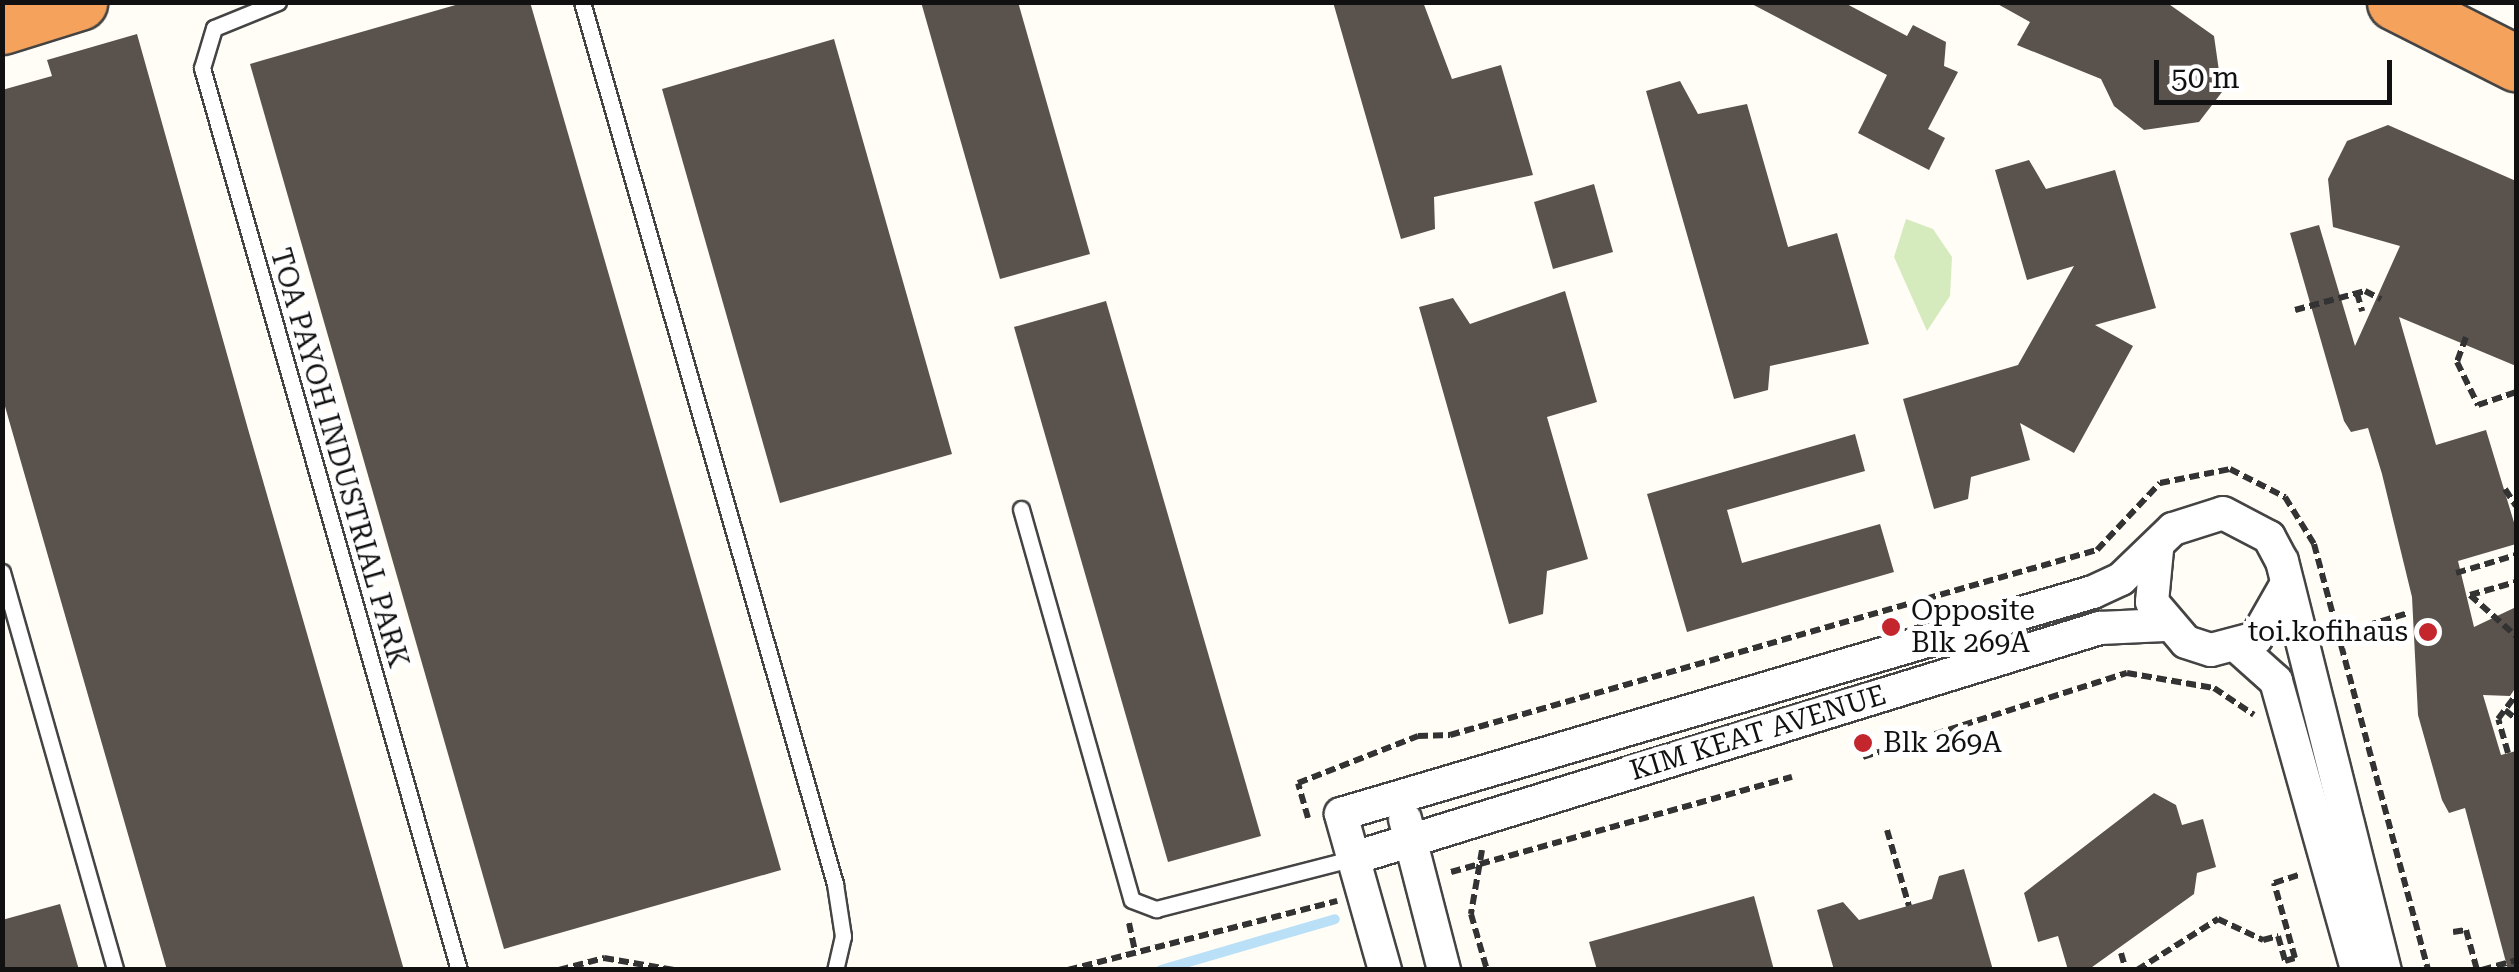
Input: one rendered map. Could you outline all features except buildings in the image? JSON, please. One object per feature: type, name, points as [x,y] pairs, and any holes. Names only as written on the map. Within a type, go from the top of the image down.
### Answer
[{"type":"highway","points":[[2,26],[79,2]]},
{"type":"highway","points":[[2395,2],[2516,63]]},
{"type":"street","name":"KIM KEAT AVENUE","points":[[2238,647],[2211,650],[2165,626],[2100,628],[1354,858],[1341,814],[2093,592],[2157,550],[2196,516],[2248,520],[2269,537],[2285,587],[2385,970]]},
{"type":"street","points":[[2157,550],[2152,602],[2165,626]]},
{"type":"street","points":[[2285,587],[2270,624],[2238,647],[2276,681],[2357,970]]},
{"type":"street","points":[[1400,795],[1444,970]]},
{"type":"street","points":[[1354,858],[1385,970]]},
{"type":"lane","name":"TOA PAYOH INDUSTRIAL PARK","points":[[278,2],[214,28],[202,68],[459,970]]},
{"type":"lane","points":[[582,2],[835,884],[843,936],[835,970]]},
{"type":"lane","points":[[1021,510],[1132,900],[1156,909],[1354,858]]},
{"type":"lane","points":[[2,572],[114,970]]},
{"type":"path","points":[[2295,310],[2357,293],[2381,299]]},
{"type":"path","points":[[2357,293],[2362,312]]},
{"type":"path","points":[[2466,336],[2457,362],[2478,406],[2516,392]]},
{"type":"path","points":[[2505,489],[2516,506]]},
{"type":"path","points":[[2456,572],[2516,555]]},
{"type":"path","points":[[2516,582],[2470,595],[2516,636]]},
{"type":"path","points":[[2338,634],[2408,614]]},
{"type":"path","points":[[1863,757],[2127,674],[2214,688],[2253,714],[2260,729]]},
{"type":"path","points":[[2508,753],[2498,719],[2516,695]]},
{"type":"path","points":[[2505,710],[2516,719]]},
{"type":"path","points":[[1887,830],[1908,906]]},
{"type":"path","points":[[2300,855],[2310,893]]},
{"type":"path","points":[[2137,970],[2218,918],[2263,940],[2278,936],[2285,961],[2295,958],[2274,883],[2304,874]]},
{"type":"path","points":[[2453,932],[2466,930],[2480,970],[2516,960]]},
{"type":"path","points":[[2121,953],[2126,970]]},
{"type":"path","points":[[559,970],[604,958],[674,970]]},
{"type":"green space","points":[[1906,219],[1933,229],[1952,257],[1950,296],[1927,331],[1894,257]]},
{"type":"waterway","points":[[1161,970],[1335,919]]},
{"type":"place","name":"Opposite Blk 269A","points":[[1891,627]]},
{"type":"place","name":"toi.kofihaus","points":[[2428,632]]},
{"type":"place","name":"Blk 269A","points":[[1863,743]]}]
